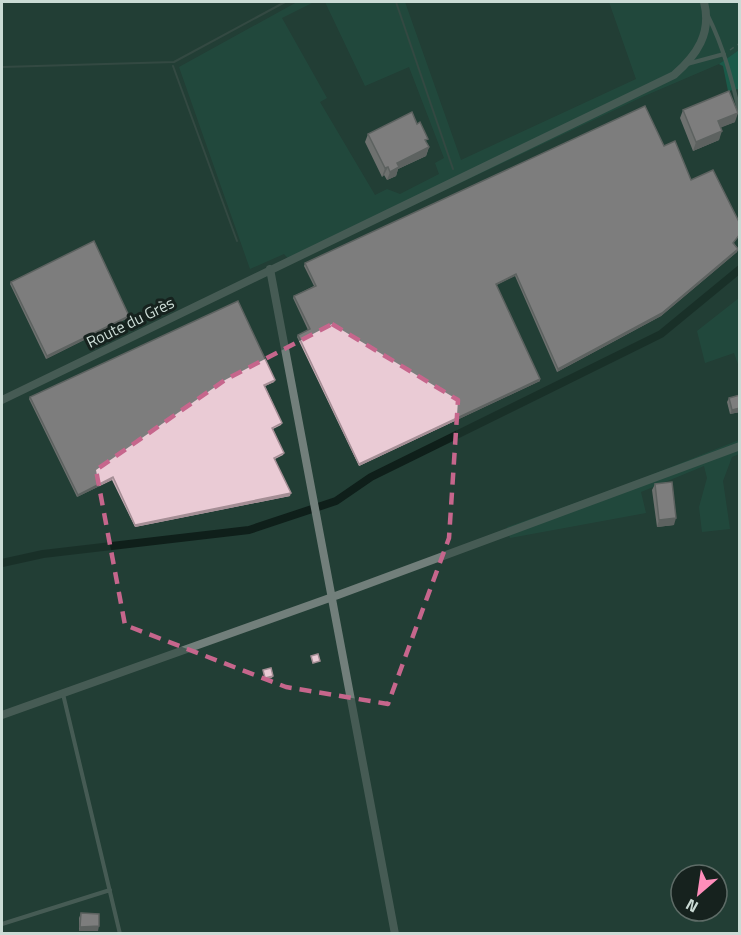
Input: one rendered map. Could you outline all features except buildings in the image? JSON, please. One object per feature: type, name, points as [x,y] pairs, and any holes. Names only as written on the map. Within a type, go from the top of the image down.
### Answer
[{"type":"street","points":[[687,63],[702,44],[707,12],[704,2]]},
{"type":"street","name":"Route du Grès","points":[[2,400],[674,75],[687,63]]},
{"type":"street","points":[[270,269],[395,933]]},
{"type":"street","points":[[2,715],[332,597],[740,446]]},
{"type":"lane","points":[[707,12],[719,38],[740,115]]},
{"type":"lane","points":[[687,63],[724,54]]},
{"type":"lane","points":[[63,694],[120,933]]},
{"type":"lane","points":[[2,924],[110,890]]},
{"type":"path","points":[[724,54],[740,43]]},
{"type":"highlighted area","points":[[332,324],[458,400],[449,538],[388,704],[286,687],[125,625],[96,470],[225,380]]},
{"type":"green space","points":[[297,2],[314,2],[282,18],[327,98],[320,102],[375,195],[387,189],[400,194],[439,174],[435,163],[444,158],[409,67],[365,86],[325,2],[405,2],[461,160],[636,79],[609,2],[739,2],[739,50],[719,64],[642,97],[292,263],[284,254],[250,269],[179,67]]},
{"type":"green space","points":[[739,50],[739,89],[728,91],[723,66],[719,64]]},
{"type":"green space","points":[[739,298],[739,367],[734,353],[705,363],[697,331]]},
{"type":"green space","points":[[739,440],[739,454],[732,457],[723,481],[730,529],[702,532],[699,507],[707,478],[704,466],[641,492],[646,513],[510,538],[507,527],[618,488]]},
{"type":"waterway","points":[[2,67],[174,62],[285,2]]},
{"type":"waterway","points":[[396,2],[453,169]]},
{"type":"waterway","points":[[173,66],[237,241]]},
{"type":"waterway","points":[[2,563],[43,554],[249,530],[336,501],[371,477],[661,334],[740,269]]}]
